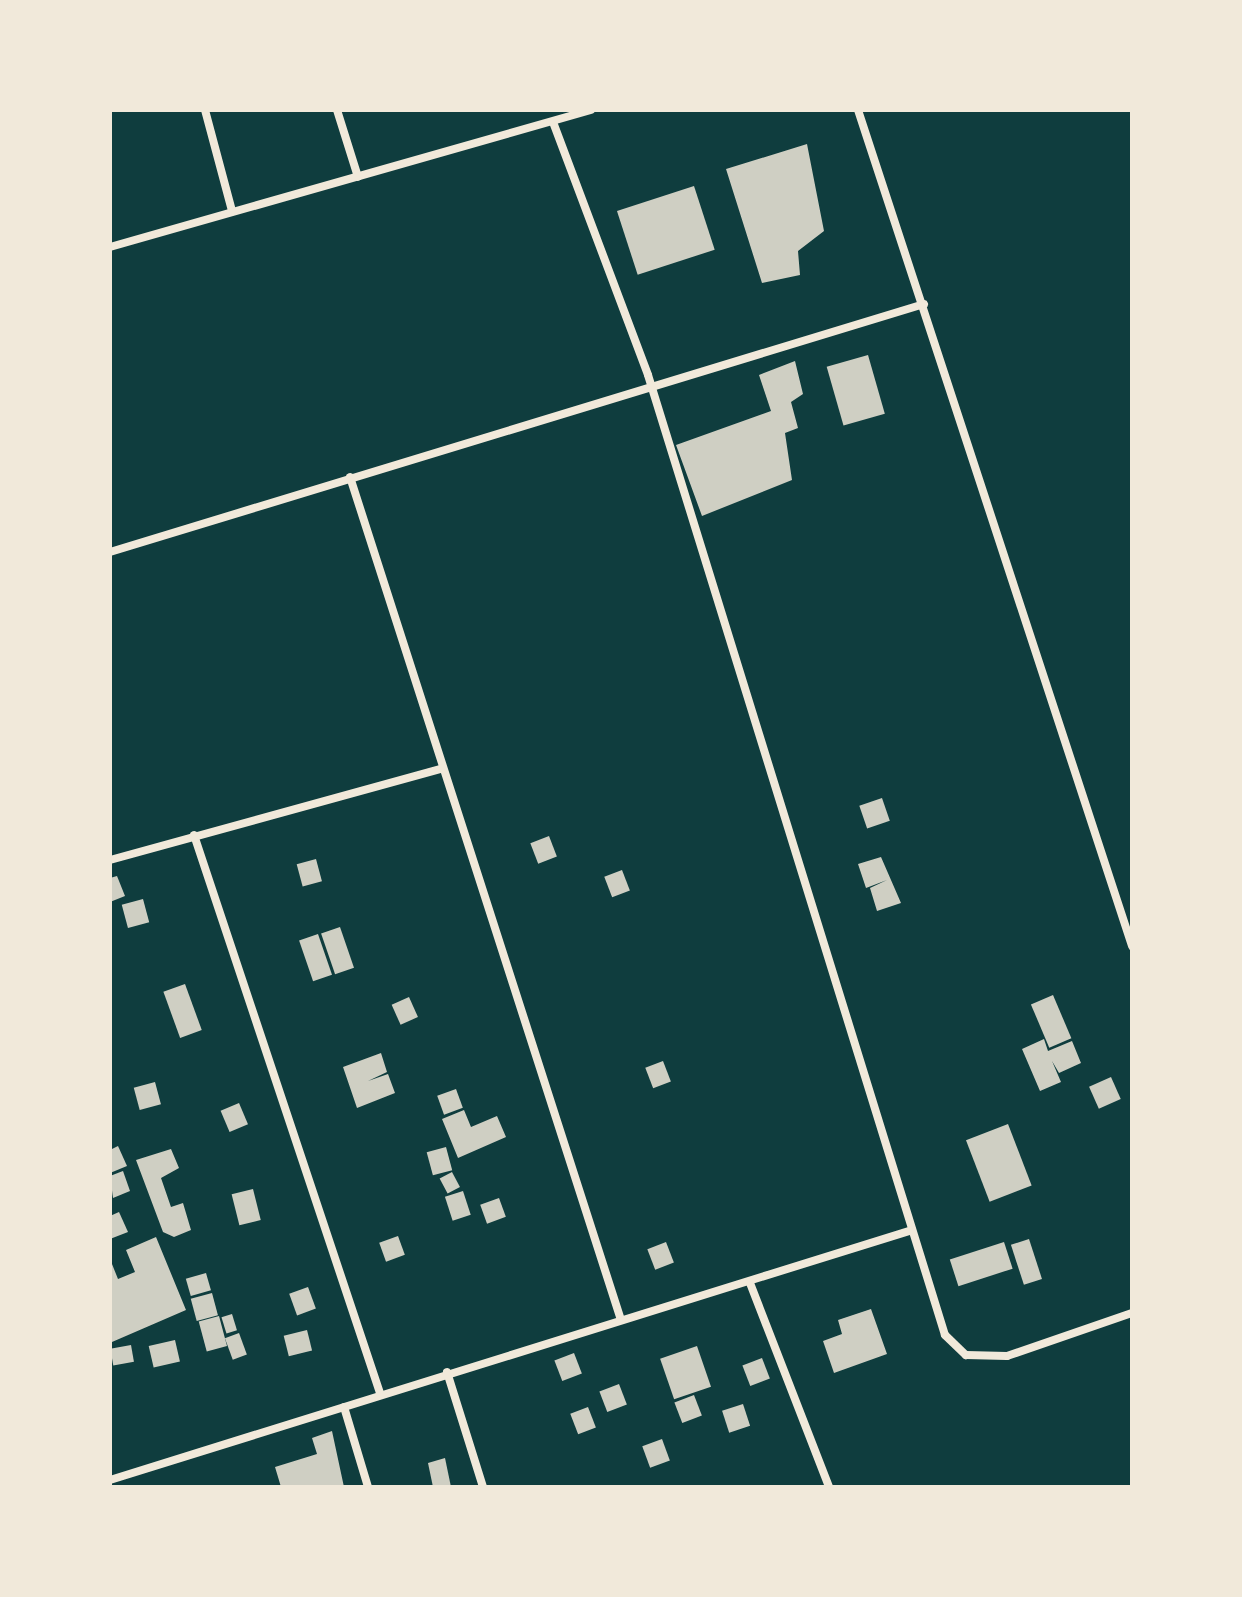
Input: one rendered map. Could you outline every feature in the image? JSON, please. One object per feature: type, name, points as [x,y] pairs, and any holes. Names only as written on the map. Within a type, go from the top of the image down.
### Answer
[{"type":"street","points":[[205,110],[232,211]]},
{"type":"street","points":[[337,110],[358,177]]},
{"type":"street","points":[[110,247],[591,110]]},
{"type":"street","points":[[858,110],[1132,946]]},
{"type":"street","points":[[553,122],[652,388],[945,1335],[966,1355],[1007,1356],[1132,1313]]},
{"type":"street","points":[[110,552],[924,304]]},
{"type":"street","points":[[350,477],[621,1320]]},
{"type":"street","points":[[110,860],[443,768]]},
{"type":"street","points":[[194,835],[380,1393]]},
{"type":"street","points":[[110,1480],[447,1372],[750,1283],[912,1230]]},
{"type":"street","points":[[750,1283],[829,1487]]},
{"type":"street","points":[[447,1372],[483,1487]]},
{"type":"street","points":[[344,1407],[368,1487]]},
{"type":"building","points":[[807,144],[824,231],[798,251],[800,275],[762,283],[726,169]]},
{"type":"building","points":[[694,186],[715,250],[638,275],[617,211]]},
{"type":"building","points":[[868,355],[885,414],[843,425],[827,367]]},
{"type":"building","points":[[795,361],[803,394],[791,402],[798,428],[785,433],[792,480],[702,516],[676,445],[771,411],[759,375]]},
{"type":"building","points":[[882,798],[890,821],[867,829],[859,806]]},
{"type":"building","points":[[549,836],[557,857],[538,864],[530,843]]},
{"type":"building","points":[[881,857],[901,903],[877,911],[870,888],[887,880],[866,888],[858,864]]},
{"type":"building","points":[[316,859],[322,881],[303,886],[297,864]]},
{"type":"building","points":[[622,870],[630,891],[612,897],[604,877]]},
{"type":"building","points":[[117,876],[125,896],[110,902],[110,878]]},
{"type":"building","points":[[143,899],[149,922],[128,928],[122,905]]},
{"type":"building","points":[[340,927],[354,968],[335,974],[321,934]]},
{"type":"building","points":[[318,934],[332,975],[313,981],[299,941]]},
{"type":"building","points":[[185,984],[202,1030],[180,1038],[163,992]]},
{"type":"building","points":[[1053,995],[1071,1038],[1049,1048],[1031,1004]]},
{"type":"building","points":[[409,997],[418,1017],[401,1025],[392,1005]]},
{"type":"building","points":[[1044,1039],[1048,1051],[1072,1041],[1081,1063],[1059,1073],[1052,1061],[1061,1082],[1040,1091],[1022,1049]]},
{"type":"building","points":[[381,1053],[387,1072],[368,1081],[388,1074],[395,1093],[357,1108],[343,1067]]},
{"type":"building","points":[[663,1061],[671,1082],[653,1088],[645,1068]]},
{"type":"building","points":[[1111,1077],[1121,1099],[1099,1109],[1089,1087]]},
{"type":"building","points":[[155,1082],[161,1104],[140,1110],[134,1088]]},
{"type":"building","points":[[456,1089],[463,1108],[444,1115],[437,1096]]},
{"type":"building","points":[[239,1103],[248,1124],[230,1132],[221,1111]]},
{"type":"building","points":[[464,1110],[471,1127],[497,1116],[506,1137],[458,1158],[442,1119]]},
{"type":"building","points":[[1008,1124],[1032,1186],[990,1202],[966,1140]]},
{"type":"building","points":[[118,1146],[127,1166],[110,1173],[110,1150]]},
{"type":"building","points":[[446,1147],[452,1170],[433,1175],[427,1152]]},
{"type":"building","points":[[171,1149],[179,1168],[161,1178],[171,1207],[183,1203],[191,1230],[174,1237],[163,1232],[136,1160]]},
{"type":"building","points":[[123,1171],[130,1191],[113,1198],[110,1176]]},
{"type":"building","points":[[452,1172],[460,1187],[448,1194],[440,1179]]},
{"type":"building","points":[[253,1189],[261,1220],[239,1225],[232,1194]]},
{"type":"building","points":[[463,1191],[471,1215],[453,1221],[445,1197]]},
{"type":"building","points":[[499,1198],[506,1217],[487,1224],[480,1205]]},
{"type":"building","points":[[119,1212],[128,1232],[110,1239],[110,1216]]},
{"type":"building","points":[[398,1236],[405,1255],[386,1262],[379,1243]]},
{"type":"building","points":[[156,1237],[186,1310],[112,1342],[110,1259],[118,1279],[135,1272],[126,1250]]},
{"type":"building","points":[[1029,1239],[1042,1279],[1024,1285],[1011,1245]]},
{"type":"building","points":[[666,1242],[674,1263],[655,1270],[647,1249]]},
{"type":"building","points":[[1004,1242],[1013,1269],[958,1286],[950,1260]]},
{"type":"building","points":[[206,1273],[211,1290],[191,1296],[186,1279]]},
{"type":"building","points":[[308,1287],[316,1309],[297,1315],[289,1294]]},
{"type":"building","points":[[212,1293],[218,1315],[197,1321],[191,1299]]},
{"type":"building","points":[[871,1309],[887,1354],[834,1373],[823,1341],[842,1334],[838,1320]]},
{"type":"building","points":[[232,1314],[237,1330],[226,1333],[221,1317]]},
{"type":"building","points":[[219,1316],[227,1346],[207,1351],[199,1321]]},
{"type":"building","points":[[307,1330],[312,1350],[289,1356],[284,1336]]},
{"type":"building","points":[[239,1333],[247,1355],[233,1360],[225,1338]]},
{"type":"building","points":[[175,1340],[180,1361],[154,1368],[149,1346]]},
{"type":"building","points":[[131,1345],[134,1362],[113,1365],[110,1349]]},
{"type":"building","points":[[697,1346],[711,1387],[674,1399],[660,1359]]},
{"type":"building","points":[[574,1353],[582,1374],[562,1381],[554,1361]]},
{"type":"building","points":[[762,1358],[770,1379],[750,1386],[742,1366]]},
{"type":"building","points":[[619,1384],[627,1405],[607,1412],[599,1392]]},
{"type":"building","points":[[694,1395],[702,1416],[682,1423],[674,1403]]},
{"type":"building","points":[[743,1404],[750,1426],[729,1433],[722,1411]]},
{"type":"building","points":[[588,1407],[596,1428],[578,1434],[570,1414]]},
{"type":"building","points":[[332,1431],[344,1487],[281,1487],[275,1467],[317,1454],[312,1438]]},
{"type":"building","points":[[662,1439],[670,1461],[650,1468],[642,1446]]},
{"type":"building","points":[[445,1458],[451,1487],[433,1487],[428,1463]]}]
